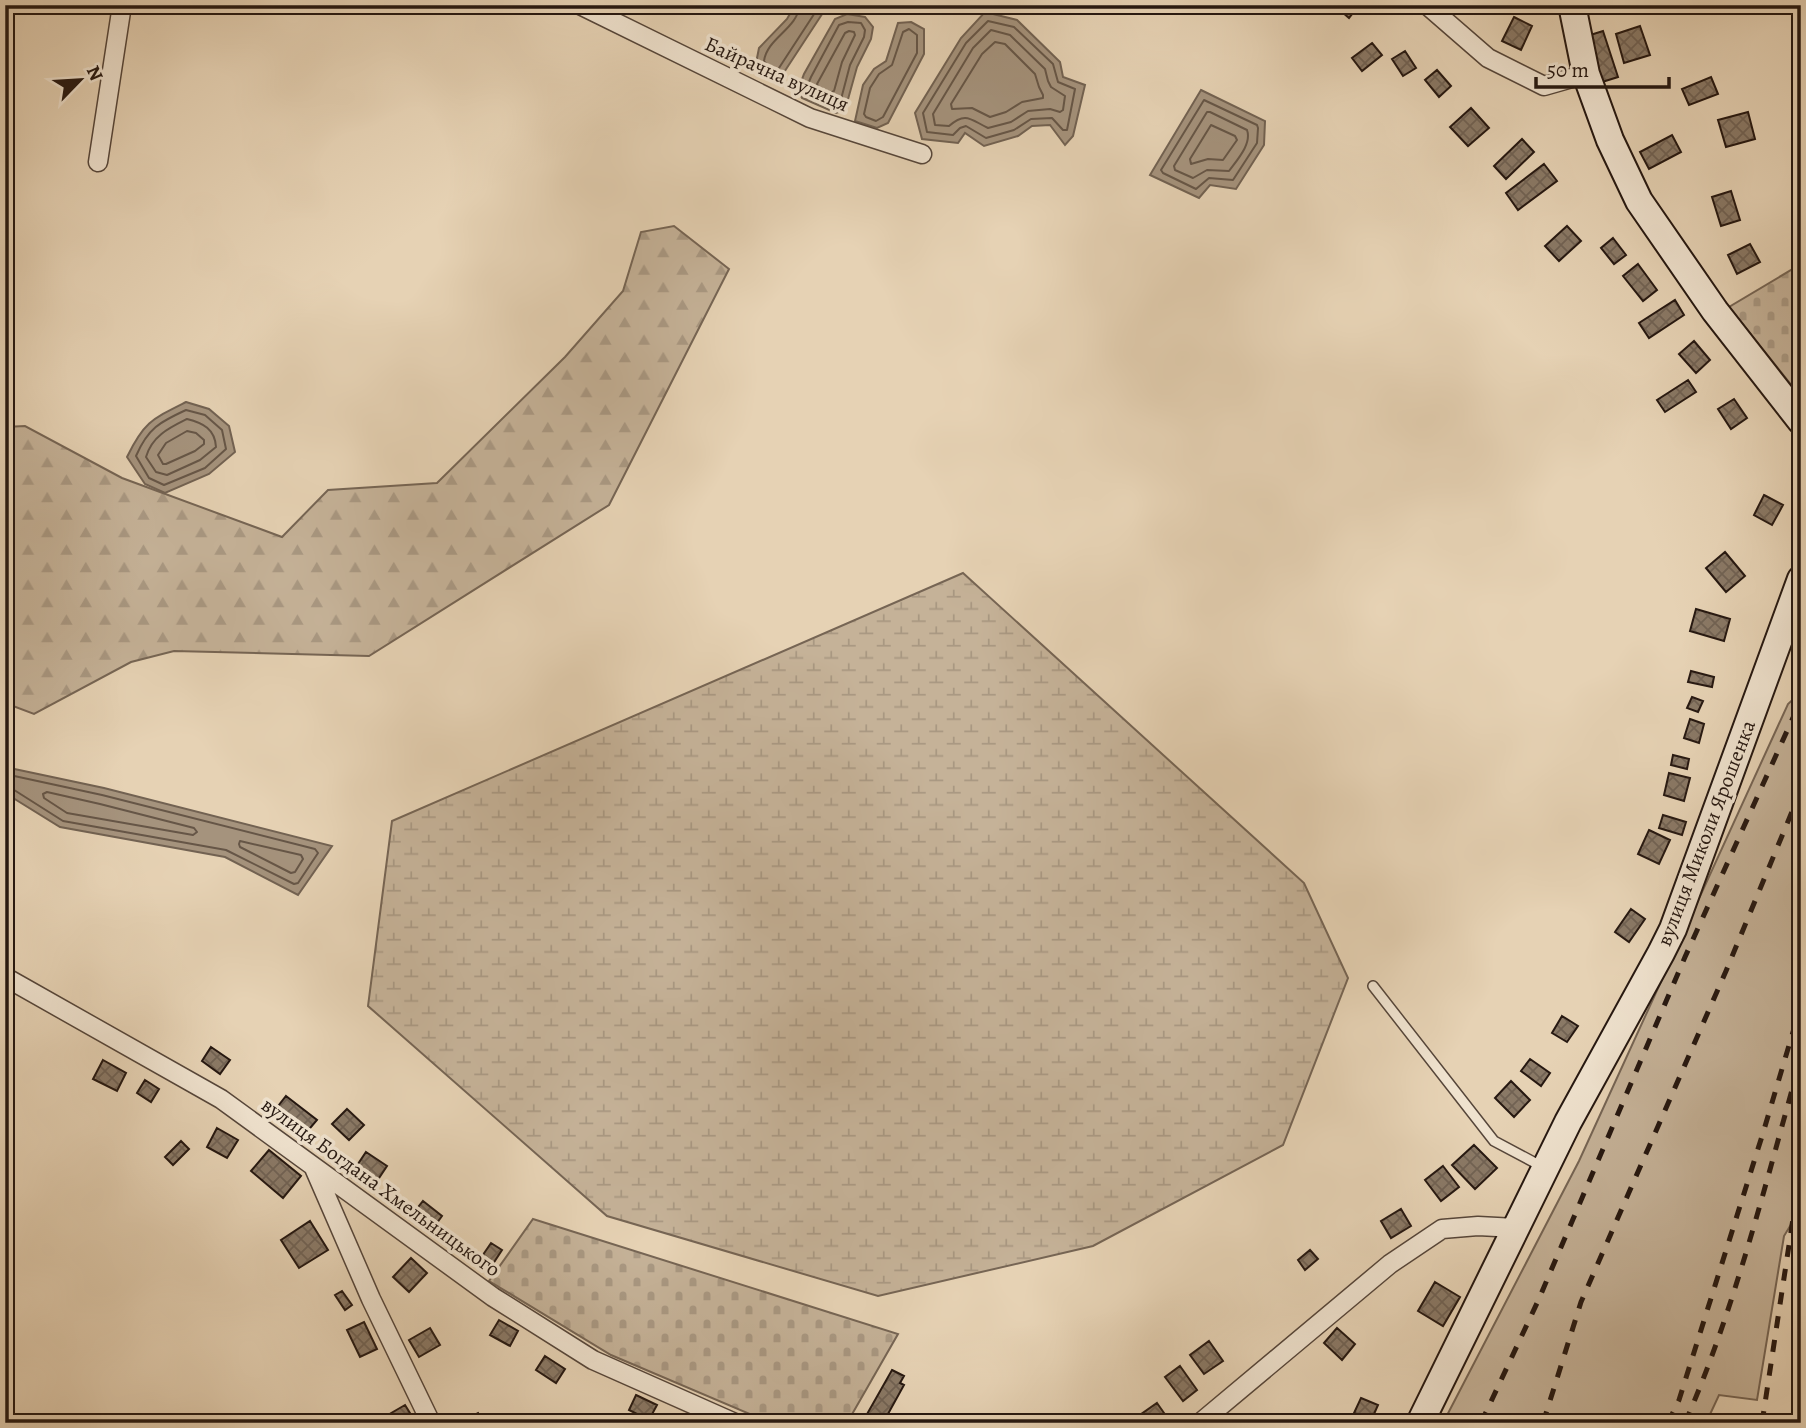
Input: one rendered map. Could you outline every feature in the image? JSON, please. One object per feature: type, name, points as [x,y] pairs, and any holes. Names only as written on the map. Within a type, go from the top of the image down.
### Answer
[{"type":"street","points":[[98,162],[122,5]]},
{"type":"street","name":"Байрачна вулиця","points":[[580,5],[810,118],[922,154]]},
{"type":"street","points":[[1427,5],[1488,58],[1544,86],[1586,74]]},
{"type":"street","points":[[1572,5],[1586,74],[1610,140],[1639,201],[1715,311],[1801,421]]},
{"type":"street","name":"вулиця Миколи Ярошенка","points":[[1420,1423],[1568,1122],[1673,929],[1801,579]]},
{"type":"street","name":"вулиця Богдана Хмельницького","points":[[5,977],[221,1099],[493,1297],[593,1360],[735,1423]]},
{"type":"street","points":[[314,1168],[371,1299],[431,1423]]},
{"type":"street","points":[[1200,1423],[1391,1264],[1442,1228],[1516,1228]]},
{"type":"lane","points":[[1373,986],[1494,1141],[1546,1169]]},
{"type":"green space","points":[[674,226],[729,269],[609,505],[369,656],[174,651],[131,662],[34,714],[5,703],[5,427],[25,426],[122,478],[282,537],[328,490],[437,483],[565,357],[623,291],[641,232]]},
{"type":"green space","points":[[1801,264],[1801,397],[1729,307]]},
{"type":"green space","points":[[963,573],[1304,883],[1348,978],[1283,1145],[1093,1246],[878,1296],[607,1216],[368,1006],[392,821]]},
{"type":"green space","points":[[1801,692],[1801,1208],[1784,1236],[1757,1400],[1719,1395],[1706,1423],[1443,1423],[1579,1161],[1788,704]]},
{"type":"green space","points":[[533,1219],[898,1334],[847,1423],[773,1423],[611,1355],[489,1281]]},
{"type":"water","points":[[795,5],[828,5],[779,80],[767,78],[756,63],[759,48],[787,19]]},
{"type":"water","points":[[985,12],[1017,20],[1060,62],[1063,77],[1085,85],[1073,136],[1065,145],[1050,125],[1032,126],[1018,136],[984,146],[965,133],[958,143],[922,139],[915,113],[961,38]]},
{"type":"water","points":[[847,14],[865,17],[873,27],[871,39],[857,67],[845,110],[836,113],[802,98],[798,90],[835,19]]},
{"type":"water","points":[[911,22],[924,29],[924,54],[888,123],[877,128],[855,121],[863,85],[874,69],[886,61],[898,23]]},
{"type":"water","points":[[1201,90],[1265,121],[1264,145],[1236,189],[1210,185],[1199,198],[1150,175]]},
{"type":"water","points":[[186,402],[209,409],[229,426],[235,452],[209,474],[165,493],[145,484],[127,457],[150,423]]},
{"type":"water","points":[[5,767],[104,788],[332,846],[298,895],[225,857],[60,827],[5,793]]},
{"type":"building","points":[[1334,5],[1359,5],[1349,18]]},
{"type":"building","points":[[1514,17],[1532,26],[1521,50],[1502,41]]},
{"type":"building","points":[[1640,26],[1650,55],[1624,63],[1616,34]]},
{"type":"building","points":[[1603,31],[1618,77],[1599,83],[1584,37]]},
{"type":"building","points":[[1372,43],[1382,55],[1362,71],[1352,58]]},
{"type":"building","points":[[1405,51],[1416,68],[1403,76],[1392,59]]},
{"type":"building","points":[[1437,70],[1451,86],[1439,97],[1425,80]]},
{"type":"building","points":[[1711,77],[1718,94],[1689,105],[1682,89]]},
{"type":"building","points":[[1471,108],[1489,128],[1468,146],[1450,127]]},
{"type":"building","points":[[1748,112],[1755,139],[1726,147],[1718,120]]},
{"type":"building","points":[[1672,135],[1681,152],[1649,169],[1640,152]]},
{"type":"building","points":[[1522,139],[1534,152],[1506,179],[1494,166]]},
{"type":"building","points":[[1544,164],[1557,181],[1518,210],[1506,193]]},
{"type":"building","points":[[1731,191],[1740,220],[1721,226],[1712,197]]},
{"type":"building","points":[[1567,226],[1581,241],[1559,261],[1545,246]]},
{"type":"building","points":[[1613,238],[1626,255],[1614,264],[1601,248]]},
{"type":"building","points":[[1750,244],[1760,262],[1737,274],[1728,255]]},
{"type":"building","points":[[1638,264],[1657,290],[1643,301],[1623,276]]},
{"type":"building","points":[[1675,300],[1684,315],[1649,338],[1639,323]]},
{"type":"building","points":[[1694,341],[1710,360],[1696,373],[1679,354]]},
{"type":"building","points":[[1688,380],[1696,392],[1665,412],[1657,400]]},
{"type":"building","points":[[1734,399],[1747,418],[1731,429],[1718,409]]},
{"type":"building","points":[[1764,495],[1783,505],[1772,525],[1754,515]]},
{"type":"building","points":[[1725,552],[1745,576],[1726,592],[1706,568]]},
{"type":"building","points":[[1696,609],[1730,619],[1724,641],[1690,631]]},
{"type":"building","points":[[1691,671],[1714,677],[1712,687],[1688,682]]},
{"type":"building","points":[[1692,697],[1703,701],[1698,712],[1687,708]]},
{"type":"building","points":[[1690,719],[1704,724],[1699,743],[1684,738]]},
{"type":"building","points":[[1673,755],[1689,759],[1687,769],[1671,765]]},
{"type":"building","points":[[1669,773],[1690,778],[1684,801],[1664,795]]},
{"type":"building","points":[[1663,815],[1686,822],[1682,835],[1659,828]]},
{"type":"building","points":[[1649,830],[1670,840],[1659,864],[1638,854]]},
{"type":"building","points":[[1631,909],[1645,919],[1629,942],[1615,932]]},
{"type":"building","points":[[1562,1016],[1578,1026],[1567,1042],[1552,1033]]},
{"type":"building","points":[[211,1047],[230,1060],[220,1074],[202,1061]]},
{"type":"building","points":[[1530,1059],[1550,1073],[1541,1086],[1521,1071]]},
{"type":"building","points":[[103,1060],[126,1073],[117,1091],[93,1079]]},
{"type":"building","points":[[145,1080],[159,1089],[151,1102],[137,1093]]},
{"type":"building","points":[[1511,1081],[1530,1100],[1514,1117],[1495,1098]]},
{"type":"building","points":[[286,1096],[317,1120],[305,1134],[275,1110]]},
{"type":"building","points":[[347,1109],[364,1125],[349,1140],[332,1124]]},
{"type":"building","points":[[217,1128],[238,1140],[227,1158],[207,1147]]},
{"type":"building","points":[[181,1141],[189,1149],[173,1165],[165,1157]]},
{"type":"building","points":[[1474,1145],[1497,1168],[1475,1189],[1452,1165]]},
{"type":"building","points":[[269,1150],[301,1176],[283,1198],[251,1171]]},
{"type":"building","points":[[366,1152],[387,1166],[371,1190],[350,1176]]},
{"type":"building","points":[[1443,1166],[1459,1187],[1441,1201],[1425,1180]]},
{"type":"building","points":[[423,1201],[442,1216],[431,1231],[411,1216]]},
{"type":"building","points":[[1401,1209],[1411,1226],[1391,1238],[1381,1221]]},
{"type":"building","points":[[310,1221],[328,1250],[299,1268],[281,1240]]},
{"type":"building","points":[[491,1243],[502,1250],[487,1273],[476,1265]]},
{"type":"building","points":[[1310,1250],[1318,1259],[1305,1270],[1298,1260]]},
{"type":"building","points":[[411,1258],[427,1273],[409,1292],[393,1277]]},
{"type":"building","points":[[1435,1282],[1460,1297],[1443,1326],[1418,1311]]},
{"type":"building","points":[[342,1291],[352,1305],[345,1310],[335,1295]]},
{"type":"building","points":[[499,1320],[518,1331],[510,1346],[490,1335]]},
{"type":"building","points":[[364,1322],[377,1349],[360,1357],[347,1330]]},
{"type":"building","points":[[430,1328],[440,1345],[419,1357],[409,1340]]},
{"type":"building","points":[[1337,1328],[1355,1344],[1342,1360],[1324,1343]]},
{"type":"building","points":[[1209,1341],[1223,1361],[1204,1374],[1190,1355]]},
{"type":"building","points":[[545,1356],[565,1369],[556,1383],[536,1370]]},
{"type":"building","points":[[1180,1366],[1197,1390],[1183,1401],[1165,1377]]},
{"type":"building","points":[[892,1370],[904,1376],[900,1383],[904,1385],[883,1423],[862,1423]]},
{"type":"building","points":[[636,1395],[657,1405],[649,1420],[629,1410]]},
{"type":"building","points":[[1361,1398],[1378,1405],[1371,1421],[1354,1413]]},
{"type":"building","points":[[1157,1403],[1171,1423],[1142,1423],[1137,1417]]},
{"type":"building","points":[[405,1405],[413,1418],[405,1423],[390,1423],[386,1416]]},
{"type":"building","points":[[478,1413],[483,1423],[459,1423]]},
{"type":"railway","points":[[1481,1423],[1538,1301],[1685,957],[1801,700]]},
{"type":"railway","points":[[1543,1423],[1581,1302],[1726,971],[1801,790]]},
{"type":"railway","points":[[1668,1423],[1679,1400],[1801,1005]]},
{"type":"railway","points":[[1685,1423],[1735,1289],[1801,1058]]},
{"type":"railway","points":[[1762,1423],[1801,1166]]}]
